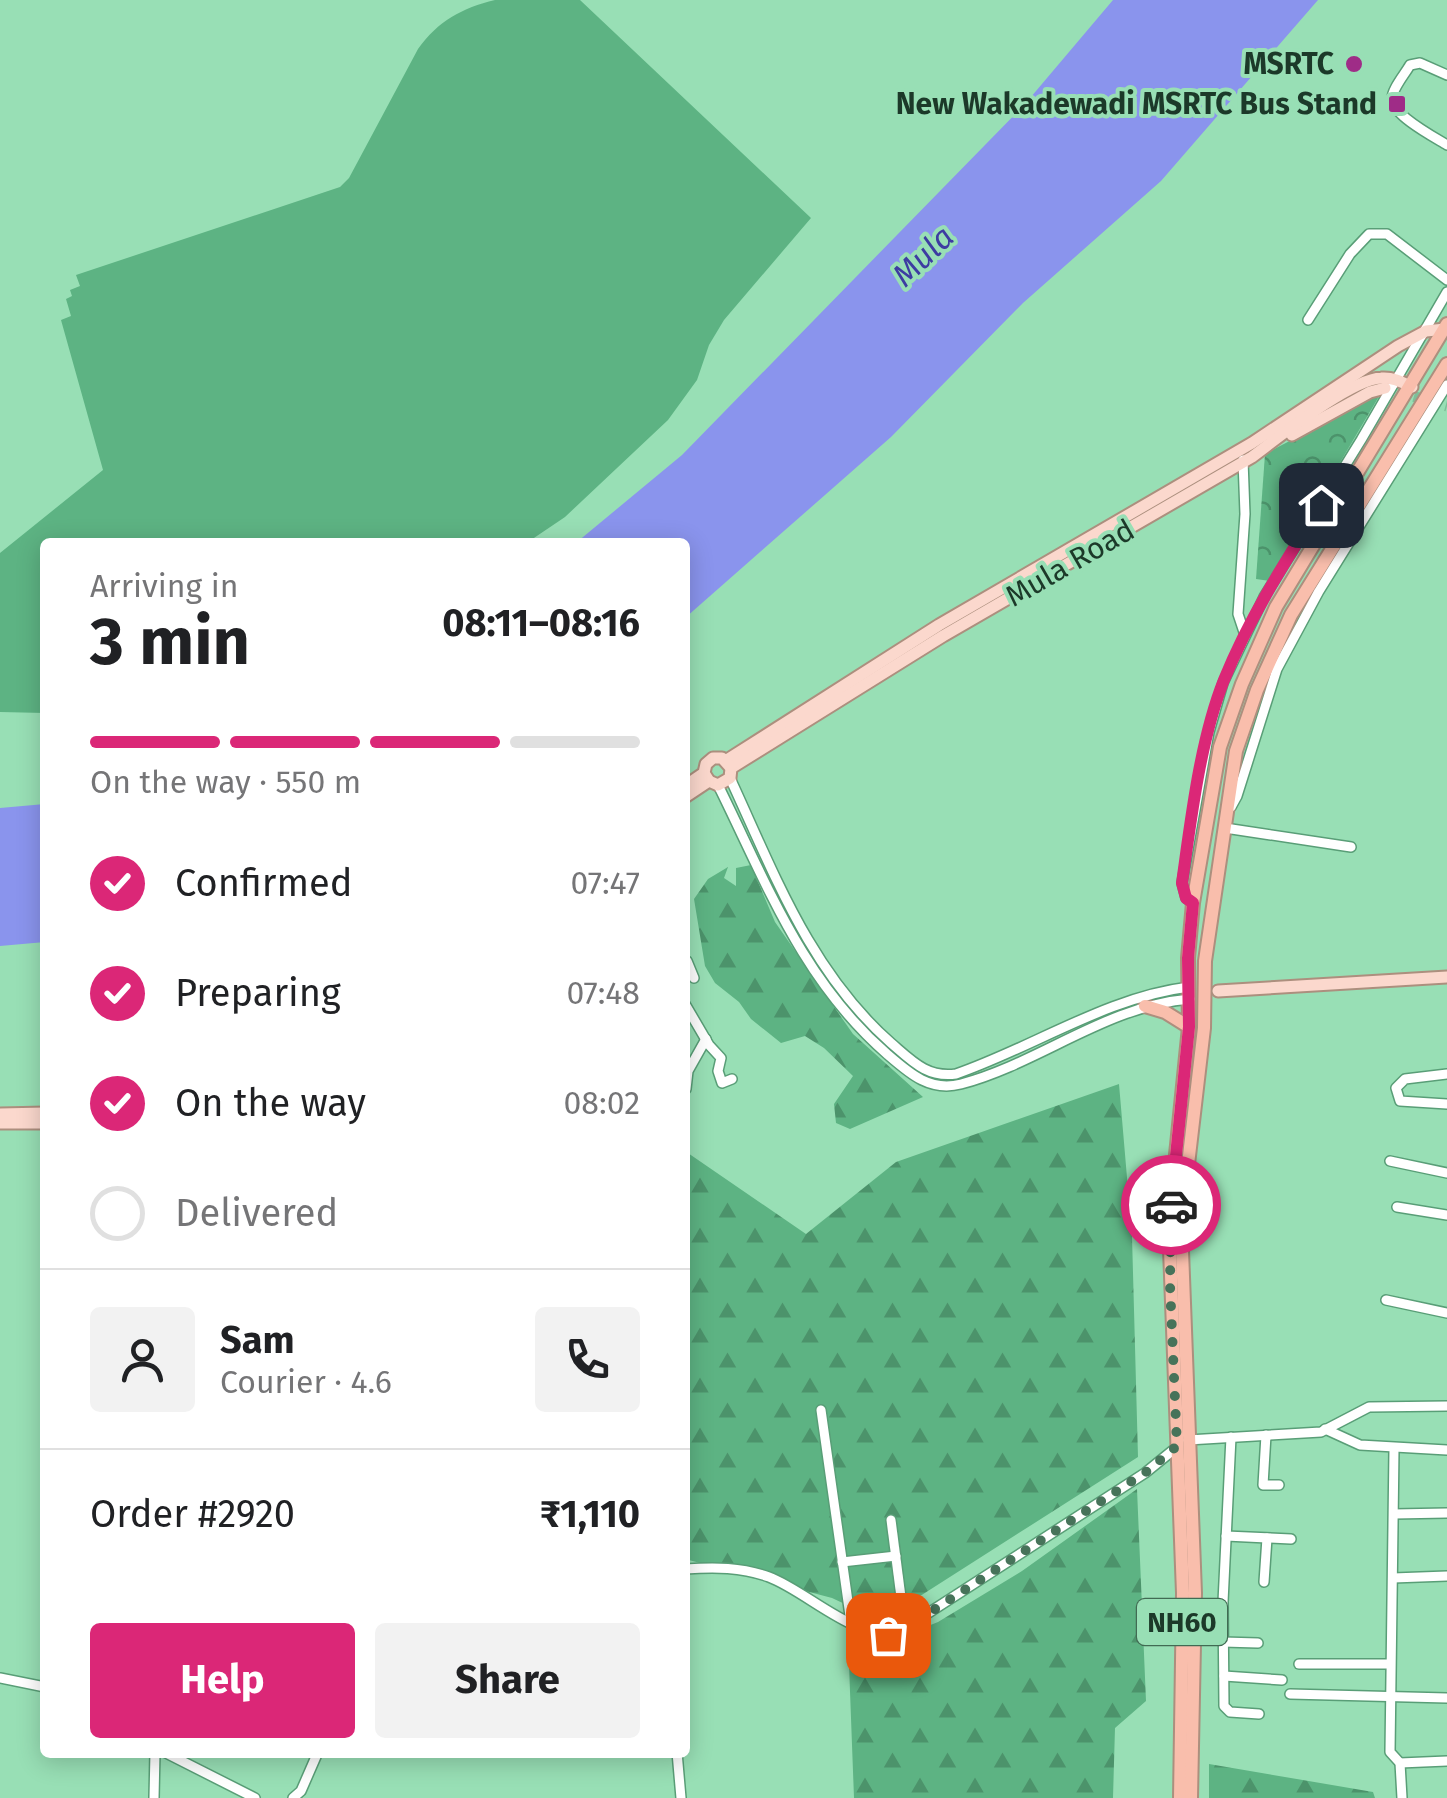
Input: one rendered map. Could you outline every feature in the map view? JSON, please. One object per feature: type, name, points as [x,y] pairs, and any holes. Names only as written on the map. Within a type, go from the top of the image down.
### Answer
[{"type":"highway","name":"NH60","points":[[1192,1798],[1195,1593],[1169,1223],[1189,1027],[1193,903],[1220,747],[1249,667],[1276,607],[1446,327]]},
{"type":"highway","name":"NH60","points":[[1180,1798],[1181,1224],[1209,992],[1205,961],[1236,751],[1291,615],[1447,364]]},
{"type":"highway","points":[[1145,1006],[1165,1012],[1189,1027]]},
{"type":"main road","points":[[720,774],[939,625],[1244,448],[1426,331],[1446,327]]},
{"type":"main road","points":[[1397,380],[1412,387]]},
{"type":"main road","name":"Mula Road","points":[[690,794],[943,636],[1243,462],[1367,381],[1397,380]]},
{"type":"main road","points":[[1262,450],[1370,392],[1385,388]]},
{"type":"main road","name":"Mula Road","points":[[690,784],[720,774]]},
{"type":"main road","points":[[1190,993],[1447,977]]},
{"type":"main road","points":[[0,1114],[40,1113]]},
{"type":"main road","points":[[0,1123],[40,1122]]},
{"type":"street","points":[[1447,75],[1420,63],[1410,65],[1392,95],[1392,103],[1402,116],[1447,146]]},
{"type":"street","points":[[1308,320],[1350,254],[1369,234],[1387,234],[1447,280]]},
{"type":"street","points":[[1193,903],[1186,898],[1182,883],[1209,732],[1222,684],[1264,598],[1447,292]]},
{"type":"street","points":[[1351,847],[1226,821],[1277,669],[1320,591],[1447,385]]},
{"type":"street","points":[[1244,448],[1245,514],[1238,614],[1245,635]]},
{"type":"street","points":[[720,774],[814,956],[857,1013],[929,1074],[956,1074],[1152,993],[1190,993]]},
{"type":"street","points":[[720,774],[806,961],[850,1020],[926,1084],[949,1086],[968,1082],[1145,1006],[1190,993]]},
{"type":"street","points":[[690,970],[694,978]]},
{"type":"street","points":[[690,1012],[721,1058],[718,1072],[722,1083],[732,1079]]},
{"type":"street","points":[[690,1067],[706,1039]]},
{"type":"street","points":[[1447,1074],[1405,1079],[1396,1088],[1397,1097],[1407,1104],[1447,1104]]},
{"type":"street","points":[[1390,1161],[1447,1173]]},
{"type":"street","points":[[1397,1206],[1447,1215]]},
{"type":"street","points":[[1386,1300],[1447,1313]]},
{"type":"street","points":[[690,1569],[720,1566],[772,1578],[851,1623],[875,1634],[888,1635],[906,1628],[1146,1472],[1183,1443],[1325,1430],[1369,1407],[1447,1406]]},
{"type":"street","points":[[821,1410],[851,1623]]},
{"type":"street","points":[[1325,1430],[1360,1445],[1447,1450]]},
{"type":"street","points":[[1266,1435],[1263,1485],[1280,1485]]},
{"type":"street","points":[[1231,1437],[1225,1708],[1258,1714]]},
{"type":"street","points":[[1394,1449],[1390,1752],[1400,1762],[1402,1798]]},
{"type":"street","points":[[1394,1514],[1447,1514]]},
{"type":"street","points":[[892,1520],[906,1628]]},
{"type":"street","points":[[1226,1536],[1291,1539]]},
{"type":"street","points":[[1264,1582],[1267,1538]]},
{"type":"street","points":[[842,1562],[896,1556]]},
{"type":"street","points":[[1393,1578],[1447,1576]]},
{"type":"street","points":[[1224,1642],[1258,1644]]},
{"type":"street","points":[[1299,1664],[1389,1664]]},
{"type":"street","points":[[1224,1676],[1282,1680]]},
{"type":"street","points":[[0,1678],[40,1687]]},
{"type":"street","points":[[1290,1694],[1447,1698]]},
{"type":"street","points":[[154,1758],[154,1798]]},
{"type":"street","points":[[176,1758],[255,1798]]},
{"type":"street","points":[[293,1798],[301,1791],[315,1758]]},
{"type":"street","points":[[678,1758],[681,1798]]},
{"type":"street","points":[[1400,1762],[1447,1762]]},
{"type":"green space","points":[[495,0],[580,0],[811,218],[724,320],[709,345],[697,380],[668,420],[565,517],[534,538],[40,538],[40,713],[0,712],[0,553],[103,470],[61,320],[71,316],[66,299],[72,296],[70,290],[80,286],[76,275],[340,187],[349,178],[418,49],[452,17]]},
{"type":"green space","points":[[1381,393],[1270,581],[1256,579],[1265,454]]},
{"type":"green space","points":[[751,865],[775,922],[853,1034],[923,1097],[850,1129],[836,1123],[834,1104],[853,1076],[805,1036],[781,1043],[715,983],[705,966],[694,899],[708,879],[728,867],[724,878],[736,886],[736,868]]},
{"type":"green space","points":[[1119,1084],[1132,1236],[1138,1457],[881,1621],[832,1598],[690,1560],[690,1154],[806,1234],[896,1162]]},
{"type":"green space","points":[[1137,1489],[1146,1701],[1115,1728],[1113,1798],[854,1798],[848,1638],[878,1646],[938,1622],[1022,1571]]},
{"type":"green space","points":[[1209,1764],[1373,1792],[1375,1798],[1209,1798]]},
{"type":"water","name":"Mula","points":[[1113,0],[1318,0],[1161,181],[1023,303],[891,437],[690,614],[690,538],[582,538],[682,455],[1025,104]]},
{"type":"water","points":[[40,804],[40,942],[0,946],[0,808]]},
{"type":"tunnel","points":[[1398,392],[1447,406]]},
{"type":"way so far","points":[[888,1635],[906,1628],[1146,1472],[1177,1446],[1171,1205]]},
{"type":"place","name":"MSRTC","points":[[1354,64]]},
{"type":"place","name":"New Wakadewadi MSRTC Bus Stand","points":[[1397,104]]},
{"type":"route","points":[[1171,1205],[1190,999],[1188,958],[1193,903],[1186,898],[1182,883],[1209,732],[1222,684],[1264,598],[1321,505]]}]
